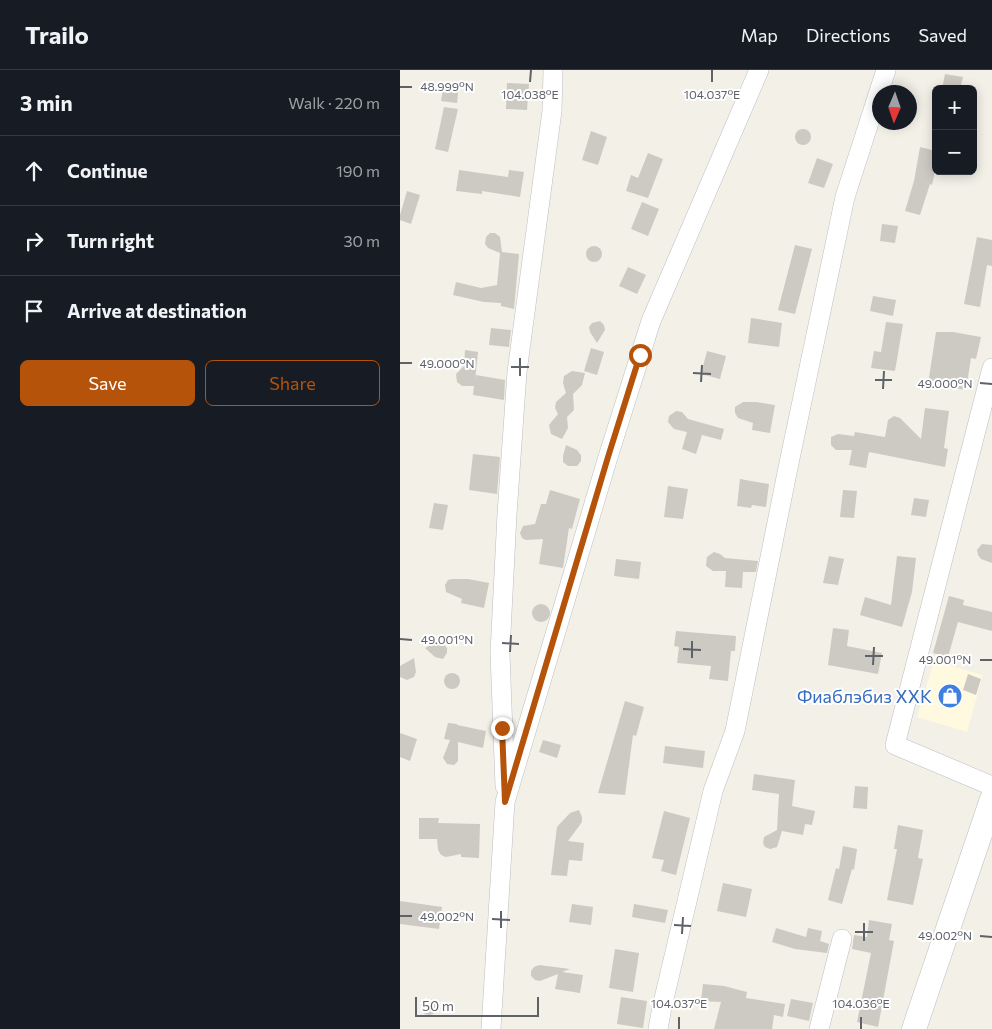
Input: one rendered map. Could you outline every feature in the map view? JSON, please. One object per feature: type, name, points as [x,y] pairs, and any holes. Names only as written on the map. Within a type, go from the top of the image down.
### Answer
[{"type":"street","points":[[491,1029],[505,802],[500,653],[507,514],[517,372],[552,111],[553,70]]},
{"type":"street","points":[[505,802],[608,457],[651,321],[759,70]]},
{"type":"street","points":[[658,1029],[713,791],[735,731],[845,197],[886,70]]},
{"type":"street","points":[[992,368],[894,745],[992,786]]},
{"type":"street","points":[[914,1029],[992,799]]},
{"type":"street","points":[[819,1029],[842,939]]},
{"type":"shaded area","name":"Фиаблэбиз ХХК","points":[[934,661],[983,675],[967,732],[917,717]]},
{"type":"building","points":[[945,74],[963,77],[961,85],[943,85]]},
{"type":"building","points":[[444,83],[459,85],[457,103],[441,101]]},
{"type":"building","points":[[507,83],[529,84],[527,110],[506,109]]},
{"type":"building","points":[[444,107],[458,109],[448,152],[435,149]]},
{"type":"building","points":[[803,129],[809,131],[811,137],[809,143],[803,145],[797,143],[795,137],[797,131]]},
{"type":"building","points":[[591,131],[607,137],[598,165],[582,160]]},
{"type":"building","points":[[920,147],[932,150],[932,175],[934,175],[920,215],[905,211],[914,181]]},
{"type":"building","points":[[648,153],[663,159],[648,198],[626,191],[631,175],[638,178]]},
{"type":"building","points":[[817,158],[833,164],[824,188],[808,183]]},
{"type":"building","points":[[459,170],[508,177],[509,170],[524,172],[520,197],[482,191],[482,194],[456,191]]},
{"type":"building","points":[[407,191],[420,195],[411,224],[400,220]]},
{"type":"building","points":[[642,202],[659,209],[648,236],[631,229]]},
{"type":"building","points":[[882,224],[898,226],[895,243],[880,241]]},
{"type":"building","points":[[490,233],[495,233],[500,237],[502,252],[519,254],[514,309],[501,306],[501,303],[484,302],[453,295],[456,282],[481,288],[497,285],[500,253],[488,248],[485,244],[486,237]]},
{"type":"building","points":[[977,237],[992,240],[992,266],[987,265],[980,307],[964,304]]},
{"type":"building","points":[[795,245],[812,249],[795,314],[778,310]]},
{"type":"building","points":[[594,246],[600,248],[602,254],[600,260],[594,262],[588,260],[586,254],[588,248]]},
{"type":"building","points":[[628,267],[646,275],[637,294],[619,286]]},
{"type":"building","points":[[873,296],[896,300],[893,316],[870,311]]},
{"type":"building","points":[[751,318],[782,323],[779,347],[748,343]]},
{"type":"building","points":[[600,321],[604,325],[605,330],[597,343],[589,327],[592,323]]},
{"type":"building","points":[[886,322],[903,324],[895,371],[871,368],[874,351],[881,352]]},
{"type":"building","points":[[491,328],[511,330],[509,347],[489,345]]},
{"type":"building","points":[[936,332],[953,332],[981,337],[976,359],[971,358],[966,390],[928,384]]},
{"type":"building","points":[[591,348],[604,352],[597,375],[584,371]]},
{"type":"building","points":[[465,350],[478,352],[475,381],[476,375],[505,380],[504,400],[473,395],[474,386],[462,386],[457,382],[456,374],[464,366]]},
{"type":"building","points":[[707,351],[726,356],[720,379],[701,374]]},
{"type":"building","points":[[572,371],[585,373],[582,385],[573,394],[574,410],[567,417],[568,428],[562,439],[551,434],[549,425],[558,414],[555,408],[556,402],[566,393],[563,383],[564,376]]},
{"type":"building","points":[[743,402],[775,405],[770,433],[752,430],[753,423],[738,418],[735,413],[735,407]]},
{"type":"building","points":[[925,408],[949,411],[944,448],[948,449],[945,467],[869,452],[866,468],[849,465],[852,450],[836,450],[831,445],[831,437],[838,434],[854,436],[855,432],[885,437],[888,420],[894,416],[900,418],[921,439]]},
{"type":"building","points":[[676,411],[682,412],[688,419],[724,429],[721,440],[702,435],[696,454],[682,449],[687,432],[674,429],[668,422],[669,416]]},
{"type":"building","points":[[566,445],[577,450],[581,455],[581,461],[577,466],[568,466],[563,462]]},
{"type":"building","points":[[473,454],[500,457],[497,494],[469,490]]},
{"type":"building","points":[[740,479],[769,484],[766,507],[752,505],[751,508],[737,506]]},
{"type":"building","points":[[668,486],[688,489],[683,519],[664,517]]},
{"type":"building","points":[[550,490],[580,499],[572,529],[569,528],[563,568],[539,564],[543,539],[526,540],[522,538],[520,533],[523,526],[535,524],[541,504],[546,504]]},
{"type":"building","points":[[843,490],[857,491],[854,518],[840,517]]},
{"type":"building","points":[[914,498],[929,500],[926,517],[911,515]]},
{"type":"building","points":[[434,503],[448,505],[443,530],[429,528]]},
{"type":"building","points":[[982,544],[992,545],[992,563],[981,559],[978,555],[977,550]]},
{"type":"building","points":[[714,552],[725,558],[758,561],[756,572],[743,572],[742,588],[725,587],[726,571],[713,571],[706,566],[707,557]]},
{"type":"building","points":[[829,556],[844,559],[838,585],[823,583]]},
{"type":"building","points":[[897,556],[916,558],[912,592],[902,627],[860,615],[865,597],[891,605]]},
{"type":"building","points":[[616,559],[641,562],[639,579],[614,576]]},
{"type":"building","points":[[468,579],[489,583],[484,608],[461,603],[462,599],[446,592],[445,585],[448,580]]},
{"type":"building","points":[[949,596],[964,600],[963,605],[992,612],[992,631],[958,622],[948,657],[933,653]]},
{"type":"building","points":[[541,604],[547,607],[550,613],[547,619],[541,622],[535,619],[532,613],[535,607]]},
{"type":"building","points":[[833,628],[849,630],[847,646],[882,653],[878,674],[828,665]]},
{"type":"building","points":[[676,631],[736,636],[735,651],[731,651],[728,681],[709,679],[711,666],[677,663],[679,647],[674,646]]},
{"type":"building","points":[[437,642],[442,642],[447,648],[447,653],[443,659],[435,657],[425,648]]},
{"type":"building","points":[[414,658],[416,672],[414,677],[407,680],[400,677],[400,666]]},
{"type":"building","points":[[452,673],[460,681],[452,689],[444,681]]},
{"type":"building","points":[[968,674],[981,679],[976,695],[963,690]]},
{"type":"building","points":[[625,701],[644,707],[636,736],[633,735],[625,795],[598,793]]},
{"type":"building","points":[[448,723],[486,731],[483,748],[458,742],[458,761],[454,765],[447,764],[443,758],[450,740],[444,739]]},
{"type":"building","points":[[400,733],[417,739],[410,761],[400,757]]},
{"type":"building","points":[[543,740],[561,745],[557,758],[539,752]]},
{"type":"building","points":[[665,746],[705,751],[703,768],[663,763]]},
{"type":"building","points":[[754,774],[795,780],[792,806],[815,811],[812,825],[805,824],[803,835],[782,831],[777,847],[770,849],[765,847],[763,843],[764,837],[777,830],[779,794],[752,790]]},
{"type":"building","points":[[855,786],[868,787],[867,809],[853,808]]},
{"type":"building","points":[[579,810],[582,822],[568,841],[584,843],[582,861],[569,860],[567,876],[551,875],[557,827],[570,813]]},
{"type":"building","points":[[664,811],[690,818],[676,875],[661,871],[664,860],[652,858]]},
{"type":"building","points":[[419,818],[439,818],[438,823],[480,824],[479,858],[461,857],[461,854],[446,857],[441,855],[438,850],[437,839],[419,839]]},
{"type":"building","points":[[898,825],[923,830],[918,858],[923,859],[913,905],[887,900],[897,849],[894,849]]},
{"type":"building","points":[[843,846],[857,849],[854,870],[852,869],[842,904],[828,900],[836,868],[839,869]]},
{"type":"building","points":[[723,883],[752,889],[746,917],[717,911]]},
{"type":"building","points":[[400,901],[442,907],[439,929],[400,924]]},
{"type":"building","points":[[572,904],[593,907],[591,925],[569,922]]},
{"type":"building","points":[[634,904],[668,910],[665,923],[632,917]]},
{"type":"building","points":[[869,920],[892,924],[889,940],[894,941],[878,1027],[857,1022],[871,953],[852,949],[854,935],[867,937]]},
{"type":"building","points":[[776,928],[806,937],[808,928],[822,931],[820,941],[829,944],[827,953],[795,949],[772,942]]},
{"type":"building","points":[[615,949],[639,953],[633,992],[609,988]]},
{"type":"building","points":[[539,965],[570,969],[562,972],[583,975],[580,993],[555,989],[558,974],[540,981],[535,980],[531,976],[531,971]]},
{"type":"building","points":[[703,984],[724,986],[747,992],[746,998],[785,1004],[783,1017],[774,1015],[772,1029],[714,1029],[721,1002],[701,1001]]},
{"type":"building","points":[[621,997],[647,1001],[643,1028],[617,1024]]},
{"type":"building","points":[[429,999],[435,1001],[437,1007],[435,1013],[429,1015],[423,1013],[421,1007],[423,1001]]},
{"type":"building","points":[[791,999],[813,1003],[809,1021],[787,1016]]},
{"type":"place","name":"Фиаблэбиз ХХК","points":[[950,696]]},
{"type":"route","points":[[502,728],[505,802],[640,355]]}]
